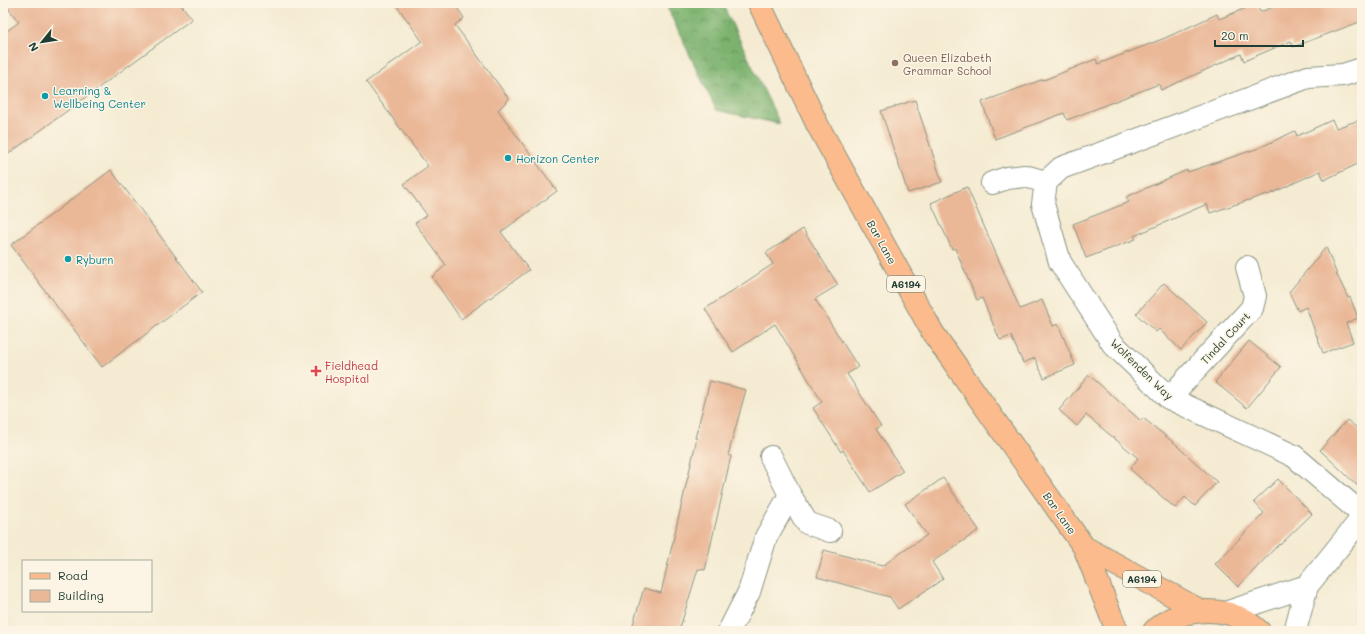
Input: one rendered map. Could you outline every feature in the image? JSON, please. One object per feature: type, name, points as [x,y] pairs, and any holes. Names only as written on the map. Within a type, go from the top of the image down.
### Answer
[{"type":"main road","name":"Bar Lane","points":[[758,3],[818,126],[933,333],[1084,547],[1117,631]]},
{"type":"main road","name":"Bar Lane","points":[[1084,547],[1201,611]]},
{"type":"main road","name":"A6194","points":[[1154,631],[1179,616],[1201,611],[1225,613],[1246,621],[1259,631]]},
{"type":"street","points":[[992,183],[1006,178],[1025,176],[1046,182],[1061,168],[1308,77],[1343,75],[1362,69]]},
{"type":"street","name":"Wolfenden Way","points":[[1046,182],[1043,204],[1060,262],[1113,344],[1169,398],[1294,456],[1362,514]]},
{"type":"street","name":"Tindal Court","points":[[1169,398],[1252,308],[1255,296],[1247,267]]},
{"type":"street","points":[[771,457],[790,495],[807,522],[830,531]]},
{"type":"street","points":[[729,631],[749,592],[766,537],[790,495]]},
{"type":"street","points":[[1295,631],[1307,586],[1362,518]]},
{"type":"street","points":[[1225,613],[1307,586]]},
{"type":"green space","points":[[665,3],[722,3],[780,124],[716,110]]},
{"type":"building","name":"Learning & Wellbeing Center","points":[[4,3],[180,3],[192,19],[3,158],[3,34],[19,22]]},
{"type":"building","name":"Horizon Center","points":[[395,3],[454,3],[464,18],[455,25],[509,99],[498,110],[557,191],[501,232],[529,270],[461,319],[432,277],[446,265],[415,223],[427,215],[404,184],[428,166],[366,82],[422,41]]},
{"type":"building","points":[[1285,3],[1362,3],[1362,21],[1293,47],[1291,41],[1244,61],[1241,54],[1161,90],[1159,84],[1067,120],[1064,113],[995,139],[982,102],[1044,80],[1096,59],[1098,64],[1165,38],[1217,14],[1219,19],[1256,4],[1260,12]]},
{"type":"building","points":[[915,100],[942,182],[908,193],[881,111]]},
{"type":"building","points":[[1362,119],[1362,162],[1324,180],[1320,171],[1268,195],[1267,194],[1210,213],[1207,204],[1134,236],[1136,239],[1086,258],[1073,224],[1129,202],[1126,197],[1187,170],[1188,172],[1259,148],[1295,131],[1297,136],[1332,120],[1336,128]]},
{"type":"building","name":"Ryburn","points":[[111,170],[202,292],[102,367],[11,245]]},
{"type":"building","points":[[967,187],[1020,309],[1042,300],[1053,326],[1058,324],[1075,365],[1044,378],[1035,358],[1023,363],[1011,336],[1000,340],[982,298],[977,300],[955,248],[952,249],[931,203]]},
{"type":"building","points":[[803,229],[838,285],[815,299],[858,367],[847,374],[881,426],[876,429],[903,471],[870,492],[843,450],[841,452],[813,408],[822,402],[775,324],[733,352],[705,309],[773,264],[766,253]]},
{"type":"building","points":[[1326,247],[1337,275],[1348,298],[1350,297],[1358,318],[1346,323],[1353,342],[1323,353],[1306,307],[1298,311],[1289,292]]},
{"type":"building","points":[[1164,283],[1207,322],[1181,350],[1159,329],[1156,332],[1136,314]]},
{"type":"building","points":[[1249,341],[1281,367],[1247,408],[1215,382]]},
{"type":"building","points":[[1089,375],[1141,421],[1143,418],[1178,446],[1217,482],[1195,506],[1185,497],[1175,508],[1130,469],[1138,458],[1086,415],[1077,426],[1059,410]]},
{"type":"building","points":[[710,381],[746,390],[728,455],[731,456],[705,570],[698,569],[679,631],[631,631],[644,588],[661,593],[697,438],[695,438]]},
{"type":"building","points":[[1347,420],[1362,432],[1362,490],[1320,450]]},
{"type":"building","points":[[943,478],[979,530],[932,562],[943,579],[898,609],[890,597],[817,577],[824,550],[882,566],[927,535],[905,504]]},
{"type":"building","points":[[1278,479],[1312,514],[1280,545],[1279,544],[1238,587],[1215,564],[1264,513],[1254,502]]},
{"type":"place","name":"Queen Elizabeth Grammar School","points":[[895,63]]},
{"type":"place","name":"Learning & Wellbeing Center","points":[[45,96]]},
{"type":"place","name":"Horizon Center","points":[[508,158]]},
{"type":"place","name":"Ryburn","points":[[68,259]]},
{"type":"place","name":"Fieldhead Hospital","points":[[316,371]]}]
